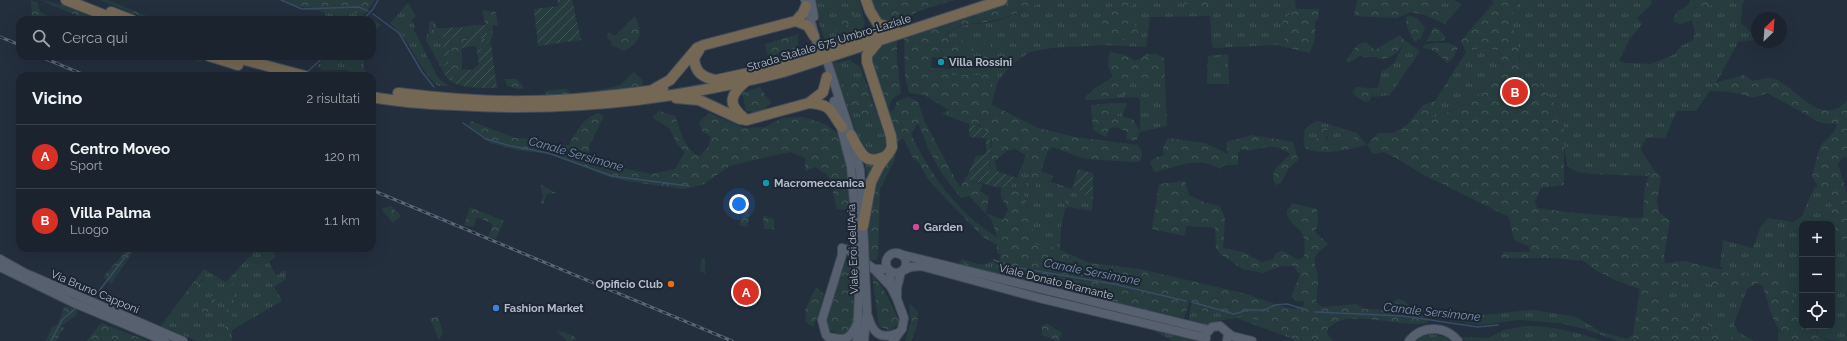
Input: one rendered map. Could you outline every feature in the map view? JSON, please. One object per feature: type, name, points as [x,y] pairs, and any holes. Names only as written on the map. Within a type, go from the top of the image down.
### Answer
[{"type":"highway","points":[[66,0],[107,16]]},
{"type":"highway","points":[[82,0],[122,16]]},
{"type":"highway","points":[[866,0],[870,12],[878,24],[895,32]]},
{"type":"highway","name":"Strada Statale 675 Umbro-Laziale","points":[[376,90],[428,96],[526,102],[648,95],[758,71],[856,41],[895,32],[981,0]]},
{"type":"highway","name":"Strada Statale 675 Umbro-Laziale","points":[[909,27],[1002,0]]},
{"type":"highway","points":[[807,2],[803,13],[796,21],[697,48],[670,80],[648,95],[658,100],[682,98],[700,100],[740,119],[747,120],[809,103],[818,104],[830,108],[842,127]]},
{"type":"highway","points":[[856,41],[868,30],[870,12]]},
{"type":"highway","points":[[796,21],[808,26],[814,36]]},
{"type":"highway","name":"Strada Statale 675 Umbro-Laziale","points":[[376,97],[429,104],[492,108],[538,108],[592,105],[648,95],[745,81],[842,54],[879,41],[895,32]]},
{"type":"highway","points":[[868,71],[867,55],[871,48],[879,41]]},
{"type":"highway","points":[[704,45],[694,58],[694,64],[700,74],[715,80]]},
{"type":"highway","points":[[842,54],[860,58],[868,71],[891,136],[892,147],[888,155],[879,166],[871,182],[864,226]]},
{"type":"highway","points":[[223,60],[264,72]]},
{"type":"highway","points":[[245,60],[290,72]]},
{"type":"highway","points":[[809,103],[823,92],[827,77]]},
{"type":"highway","points":[[745,81],[734,92],[732,103],[736,112],[747,120]]},
{"type":"highway","points":[[852,135],[863,155],[867,159],[879,159],[888,155]]},
{"type":"main road","points":[[807,2],[820,47],[814,36],[807,2]]},
{"type":"main road","name":"Viale Eroi dell'Aria","points":[[860,241],[864,226],[860,170],[852,135],[826,65],[827,77],[842,127],[851,166],[860,241],[866,269],[864,341]]},
{"type":"main road","points":[[859,319],[853,333],[848,339],[831,339],[823,326],[822,320],[842,255],[842,248],[850,251],[866,269],[891,287]]},
{"type":"main road","points":[[866,269],[886,260],[891,255],[899,254],[906,260],[897,288],[898,299],[904,318],[899,333],[893,341]]},
{"type":"main road","name":"Viale Donato Bramante","points":[[899,254],[1209,330],[1215,326],[1220,326],[1227,337]]},
{"type":"main road","name":"Via Bruno Capponi","points":[[0,260],[32,276],[183,341]]},
{"type":"main road","points":[[886,260],[891,287],[898,299]]},
{"type":"main road","name":"Viale Donato Bramante","points":[[866,269],[889,270],[895,274],[916,266],[921,266],[1039,298],[1206,340]]},
{"type":"main road","name":"Via Bruno Capponi","points":[[0,267],[74,303],[165,341]]},
{"type":"main road","name":"Viale Eroi dell'Aria","points":[[857,341],[866,269]]},
{"type":"main road","points":[[866,310],[871,326],[876,332],[884,336],[899,333]]},
{"type":"main road","points":[[1409,341],[1418,333],[1432,328],[1448,332],[1458,341]]},
{"type":"main road","points":[[1206,340],[1209,330]]},
{"type":"main road","points":[[1227,337],[1232,336],[1252,341]]},
{"type":"green space","points":[[31,0],[38,3],[40,12],[48,16],[32,16]]},
{"type":"green space","points":[[42,0],[66,6],[90,16],[78,16]]},
{"type":"green space","points":[[100,0],[107,0],[147,16],[140,16]]},
{"type":"green space","points":[[283,0],[375,0],[364,15],[347,11],[310,10]]},
{"type":"green space","points":[[557,0],[572,0],[581,40],[538,46],[534,9],[559,6]]},
{"type":"green space","points":[[816,0],[859,0],[865,24],[858,33],[827,47],[819,23]]},
{"type":"green space","points":[[870,0],[955,0],[918,12],[898,21],[886,22],[881,21]]},
{"type":"green space","points":[[1009,0],[1049,0],[1003,18],[962,25],[956,28],[944,37],[959,38],[975,50],[969,62],[932,57],[931,68],[951,69],[952,75],[984,75],[983,45],[991,43],[990,104],[1038,128],[1075,137],[1138,145],[1142,151],[1141,160],[1136,162],[1085,159],[1053,147],[1048,150],[1041,171],[1053,176],[1051,181],[1039,177],[1032,193],[1023,193],[1032,225],[1032,244],[1053,247],[1090,263],[1140,269],[1243,293],[1294,309],[1304,306],[1304,302],[1295,300],[1291,296],[1300,275],[1294,266],[1281,266],[1263,273],[1243,269],[1220,254],[1216,248],[1215,228],[1187,226],[1184,236],[1152,229],[1159,184],[1185,181],[1189,195],[1206,203],[1220,206],[1225,219],[1223,248],[1243,252],[1262,262],[1273,259],[1276,253],[1283,251],[1299,260],[1304,257],[1305,244],[1303,235],[1288,217],[1287,211],[1292,203],[1317,209],[1318,224],[1315,232],[1328,244],[1317,254],[1314,261],[1318,280],[1316,302],[1322,307],[1357,304],[1365,309],[1391,310],[1394,305],[1408,309],[1409,314],[1427,316],[1428,322],[1422,324],[1412,324],[1374,319],[1349,319],[1339,321],[1328,328],[1327,333],[1333,341],[1295,341],[1281,330],[1263,321],[1239,316],[1193,310],[1190,300],[1184,319],[996,273],[1000,257],[1000,254],[997,253],[997,245],[983,237],[929,181],[919,163],[913,158],[903,138],[896,143],[870,55],[877,47],[897,41],[897,61],[901,94],[892,99],[889,109],[891,111],[894,110],[897,101],[909,97],[918,102],[924,120],[960,188],[967,176],[969,180],[982,185],[980,191],[989,197],[986,213],[1003,220],[1008,209],[1001,197],[1001,188],[1010,188],[1023,192],[1034,160],[1015,149],[1008,150],[995,161],[997,171],[993,174],[989,171],[992,141],[980,125],[969,124],[942,114],[949,110],[924,95],[909,93],[905,77],[904,37],[938,27]],"holes":[[[918,123],[928,148],[940,171],[961,198],[969,196],[991,219],[997,237],[970,217],[946,192],[936,178],[911,134]]]},
{"type":"green space","points":[[1049,0],[1178,0],[1189,4],[1208,4],[1207,0],[1295,0],[1296,9],[1291,13],[1281,29],[1285,41],[1276,45],[1215,48],[1212,47],[1210,16],[1150,17],[1146,47],[1105,45],[1052,48],[1030,52],[1011,65],[998,81],[992,103],[990,104],[990,43],[983,46],[985,75],[951,75],[951,60],[969,62],[944,37],[957,28],[969,24],[1003,19]]},
{"type":"green space","points":[[1123,0],[1134,0],[1133,5],[1129,7],[1126,17],[1135,24],[1139,36],[1137,40],[1133,41],[1132,37],[1126,34],[1124,40],[1113,38],[1105,33],[1101,26],[1108,8]]},
{"type":"green space","points":[[1178,0],[1207,0],[1208,4],[1204,8],[1183,3]]},
{"type":"green space","points":[[1357,0],[1435,0],[1433,4],[1442,17],[1440,22],[1425,15],[1411,12],[1397,18],[1354,16]]},
{"type":"green space","points":[[1435,0],[1454,0],[1462,4],[1445,24],[1440,22],[1442,17],[1433,4]]},
{"type":"green space","points":[[1491,0],[1520,0],[1509,20],[1518,41],[1521,73],[1523,78],[1536,81],[1548,93],[1564,121],[1564,185],[1541,188],[1535,201],[1537,208],[1636,218],[1643,217],[1645,186],[1654,170],[1661,177],[1657,201],[1659,212],[1670,221],[1664,256],[1665,263],[1684,261],[1717,269],[1742,269],[1750,279],[1756,277],[1763,270],[1771,271],[1791,286],[1794,301],[1791,310],[1799,313],[1799,329],[1816,329],[1816,332],[1827,341],[1798,341],[1790,339],[1783,334],[1774,320],[1763,287],[1757,283],[1747,289],[1692,281],[1660,289],[1658,294],[1661,302],[1740,341],[1632,341],[1640,289],[1617,281],[1597,271],[1583,261],[1555,258],[1501,258],[1503,252],[1530,252],[1528,246],[1514,240],[1509,217],[1424,175],[1394,157],[1383,152],[1373,154],[1367,145],[1378,133],[1393,133],[1407,125],[1423,105],[1435,101],[1434,118],[1469,102],[1480,95],[1488,87],[1495,77],[1499,50],[1479,48],[1466,52],[1461,41],[1494,2]]},
{"type":"green space","points":[[1520,0],[1651,0],[1652,4],[1637,18],[1642,24],[1630,39],[1619,61],[1625,63],[1651,64],[1675,54],[1681,46],[1693,40],[1695,32],[1692,20],[1680,24],[1673,21],[1677,11],[1688,6],[1697,8],[1717,3],[1720,0],[1745,0],[1742,4],[1741,23],[1751,31],[1751,40],[1738,42],[1720,76],[1696,111],[1677,111],[1665,138],[1647,138],[1643,143],[1641,150],[1654,170],[1648,176],[1591,174],[1577,172],[1568,167],[1564,148],[1564,121],[1548,93],[1536,81],[1523,78],[1519,69],[1520,56],[1509,20]]},
{"type":"green space","points":[[1690,0],[1720,0],[1713,5],[1701,8],[1688,6]]},
{"type":"green space","points":[[408,3],[416,16],[411,20],[415,26],[414,30],[438,78],[449,86],[438,86],[431,79],[404,38],[390,23]]},
{"type":"green space","points":[[1296,9],[1319,9],[1318,19],[1315,21],[1315,39],[1310,53],[1276,45],[1285,41],[1282,30],[1284,19]]},
{"type":"green space","points":[[339,10],[364,15],[326,16],[322,11]]},
{"type":"green space","points":[[482,10],[496,12],[498,26],[492,25],[493,33],[484,52],[474,46],[479,39],[483,38],[488,42]]},
{"type":"green space","points":[[855,10],[849,24],[839,32],[830,26],[844,11]]},
{"type":"green space","points":[[1407,15],[1417,18],[1425,28],[1421,38],[1415,42],[1409,33],[1406,22]]},
{"type":"green space","points":[[635,16],[640,32],[638,40],[624,51],[612,45],[611,41],[607,38],[608,32],[615,36]]},
{"type":"green space","points":[[376,21],[381,25],[376,29]]},
{"type":"green space","points":[[430,21],[434,21],[437,28],[442,28],[445,75],[426,40],[428,32],[429,36],[436,40],[440,38],[434,29],[429,26]]},
{"type":"green space","points":[[475,25],[462,48],[462,69],[453,80],[448,65],[451,38],[462,31],[463,27]]},
{"type":"green space","points":[[475,25],[486,25],[489,46],[491,44],[497,88],[468,87],[454,83],[445,75],[442,28],[463,27],[458,38],[451,38],[448,65],[454,79],[462,69],[472,70],[479,64],[476,46],[484,51],[488,43],[483,38],[479,39],[474,46],[462,48]]},
{"type":"green space","points":[[429,26],[436,32],[440,41],[430,36]]},
{"type":"green space","points":[[1434,27],[1439,29],[1446,38],[1442,41],[1427,41]]},
{"type":"green space","points":[[798,34],[798,48],[768,57],[765,44]]},
{"type":"green space","points":[[1400,35],[1404,40],[1398,51],[1390,57],[1379,59],[1376,57],[1360,56],[1349,63],[1346,61],[1357,45],[1366,42],[1375,50]]},
{"type":"green space","points":[[1404,40],[1420,51],[1390,95],[1373,97],[1374,94],[1367,88],[1378,88],[1381,72],[1390,66],[1396,59]]},
{"type":"green space","points":[[1449,43],[1458,47],[1453,58],[1447,63],[1436,52],[1423,48],[1424,45]]},
{"type":"green space","points":[[1479,48],[1499,50],[1495,77],[1480,95],[1458,108],[1433,118],[1435,101],[1466,52]]},
{"type":"green space","points":[[1110,52],[1125,55],[1136,61],[1150,55],[1156,55],[1164,58],[1165,74],[1162,83],[1141,82],[1130,78],[1130,89],[1125,94],[1112,95],[1107,99],[1085,100],[1085,98],[1094,89],[1113,77],[1108,65]]},
{"type":"green space","points":[[1147,54],[1157,54],[1164,58],[1167,126],[1140,132],[1140,100],[1137,97],[1085,100],[1085,98],[1094,89]]},
{"type":"green space","points":[[1228,54],[1229,84],[1207,84],[1208,56]]},
{"type":"green space","points":[[324,60],[364,60],[364,69],[366,72],[323,70],[317,66]]},
{"type":"green space","points":[[850,60],[860,67],[887,141],[883,152],[878,156],[868,151],[860,142],[832,63]]},
{"type":"green space","points":[[634,72],[643,81],[641,88],[548,97],[545,91],[565,89],[571,93],[619,86]]},
{"type":"green space","points":[[1744,75],[1753,81],[1767,78],[1777,80],[1819,109],[1829,110],[1838,108],[1847,100],[1847,157],[1842,158],[1838,164],[1847,193],[1847,247],[1845,241],[1835,236],[1835,221],[1829,221],[1832,204],[1818,187],[1812,176],[1820,146],[1834,132],[1837,124],[1821,123],[1767,93],[1757,97],[1750,97],[1732,92],[1709,91],[1715,83]]},
{"type":"green space","points":[[841,78],[856,78],[870,94],[868,123],[852,107]]},
{"type":"green space","points":[[505,79],[517,79],[524,88],[519,89],[507,86]]},
{"type":"green space","points":[[760,87],[771,103],[760,113],[746,111],[742,93]]},
{"type":"green space","points":[[1356,87],[1367,88],[1374,94],[1368,102],[1363,101],[1352,93]]},
{"type":"green space","points":[[1112,103],[1127,103],[1122,117],[1111,115]]},
{"type":"green space","points":[[1112,103],[1111,115],[1133,119],[1140,132],[1136,141],[1126,139],[1127,132],[1116,127],[1109,129],[1106,137],[1093,130],[1091,105]]},
{"type":"green space","points":[[659,111],[675,116],[681,134],[690,150],[700,156],[708,147],[711,137],[702,131],[699,122],[709,113],[744,128],[765,127],[782,118],[803,117],[825,124],[837,133],[844,156],[852,194],[846,210],[837,209],[833,193],[834,185],[827,175],[815,167],[805,171],[805,158],[790,152],[730,166],[702,185],[684,189],[612,178],[554,155],[517,150],[490,143],[468,126],[471,121],[515,138],[537,139],[555,145],[569,145],[584,122],[593,115],[599,113],[604,116],[589,146],[590,160],[611,169],[612,163],[625,163],[623,168],[651,174],[675,169],[685,152],[677,144],[670,129],[652,117]]},
{"type":"green space","points":[[1318,121],[1357,133],[1351,143],[1326,144],[1328,136],[1317,138],[1305,148],[1304,131],[1306,128]]},
{"type":"green space","points":[[969,124],[979,126],[989,135],[991,148],[989,171],[993,174],[997,171],[1017,178],[1010,188],[996,187],[969,180],[967,176],[976,156],[986,154],[986,138],[969,137]]},
{"type":"green space","points":[[1322,127],[1327,128],[1326,144],[1351,143],[1357,133],[1367,145],[1328,152],[1312,151],[1305,148],[1317,138]]},
{"type":"green space","points":[[1252,135],[1293,142],[1298,160],[1289,168],[1281,183],[1275,185],[1275,170],[1290,154],[1276,147],[1264,147],[1254,150],[1241,149],[1238,153],[1238,165],[1224,165],[1220,169],[1212,165],[1196,162],[1155,172],[1150,162],[1154,158],[1164,155],[1163,148],[1168,138],[1205,143],[1228,154],[1226,142]]},
{"type":"green space","points":[[894,153],[895,159],[880,189],[878,257],[877,260],[870,260],[869,220],[872,187],[878,174]]},
{"type":"green space","points":[[1026,155],[1034,160],[1024,188],[1032,193],[1039,177],[1071,189],[1073,185],[1088,198],[1093,199],[1092,211],[1069,207],[1065,209],[1061,227],[1060,250],[1032,244],[1029,211],[1023,192],[1010,188],[1017,178]]},
{"type":"green space","points":[[864,159],[877,164],[868,183]]},
{"type":"green space","points":[[1078,169],[1093,173],[1093,199],[1088,198],[1073,185]]},
{"type":"green space","points":[[540,184],[556,193],[547,194],[543,204],[540,202],[543,196]]},
{"type":"green space","points":[[1818,187],[1832,204],[1829,221],[1799,221],[1799,313],[1791,310],[1763,270],[1756,277],[1750,279],[1742,269],[1724,269],[1720,266],[1723,240],[1753,248],[1761,226],[1768,218],[1793,222],[1802,216],[1814,188]]},
{"type":"green space","points":[[1065,189],[1072,198],[1069,207],[1059,192]]},
{"type":"green space","points":[[391,206],[401,216],[393,223],[381,209]]},
{"type":"green space","points":[[470,207],[504,221],[496,239],[488,237],[493,224],[477,217],[474,227],[464,225]]},
{"type":"green space","points":[[745,210],[750,214],[747,227],[739,225]]},
{"type":"green space","points":[[763,215],[774,219],[774,229],[764,229]]},
{"type":"green space","points":[[1835,236],[1845,241],[1847,247],[1847,341],[1827,339],[1820,335],[1816,329],[1835,329]]},
{"type":"green space","points":[[125,252],[133,252],[111,284],[103,277]]},
{"type":"green space","points":[[254,252],[273,252],[276,257],[269,262],[275,274],[278,275],[283,271],[286,271],[286,279],[274,287],[282,301],[232,330],[232,341],[197,341],[161,326],[171,312],[173,316],[203,279],[200,274],[204,269],[226,282]]},
{"type":"green space","points":[[702,258],[705,258],[705,273],[700,271]]},
{"type":"green space","points":[[962,259],[981,264],[993,261],[998,265],[996,273],[962,265],[959,262]]},
{"type":"green space","points":[[846,262],[852,264],[850,275],[856,315],[850,332],[840,336],[826,327],[828,311]]},
{"type":"green space","points":[[200,274],[203,278],[173,317],[171,312]]},
{"type":"green space","points":[[872,275],[885,292],[900,324],[890,330],[879,327]]},
{"type":"green space","points":[[1692,281],[1747,289],[1734,324],[1738,332],[1754,341],[1740,341],[1661,302],[1658,294],[1660,289]]},
{"type":"green space","points":[[230,282],[235,286],[231,328],[223,341],[217,341],[225,328]]},
{"type":"green space","points":[[816,287],[824,294],[818,316],[813,327],[806,322],[805,310]]},
{"type":"green space","points":[[212,296],[216,298],[208,313],[204,314],[198,308],[200,301]]},
{"type":"green space","points":[[1399,299],[1405,301],[1410,307],[1483,315],[1532,310],[1572,316],[1580,319],[1599,331],[1627,339],[1632,335],[1632,341],[1618,341],[1585,329],[1560,323],[1518,320],[1480,325],[1409,314],[1408,309],[1394,305],[1393,301]]},
{"type":"green space","points":[[909,303],[918,312],[917,326],[911,341],[905,341],[911,321]]},
{"type":"green space","points":[[1191,304],[1193,310],[1246,317],[1271,324],[1283,330],[1293,339],[1236,318],[1217,321],[1205,326],[1189,321]]},
{"type":"green space","points":[[65,306],[77,310],[77,315],[61,326],[64,328],[56,341],[46,341],[52,327],[57,325]]},
{"type":"green space","points":[[438,316],[443,333],[439,340],[430,319]]},
{"type":"green space","points":[[101,323],[148,341],[86,341]]},
{"type":"green space","points":[[1048,324],[1062,333],[1059,341],[1042,335],[1042,325]]},
{"type":"green space","points":[[1146,326],[1198,338],[1201,341],[1172,341]]},
{"type":"green space","points":[[1525,326],[1564,330],[1602,341],[1466,341],[1459,337],[1488,338],[1504,330]]},
{"type":"green space","points":[[556,331],[564,332],[577,338],[573,341],[567,341]]},
{"type":"green space","points":[[1778,331],[1785,336],[1797,341],[1778,341]]},
{"type":"green space","points":[[1431,334],[1445,337],[1451,341],[1417,341],[1424,336]]},
{"type":"waterway","name":"Canale Sersimone","points":[[281,0],[302,9],[359,7],[368,11]]},
{"type":"waterway","name":"Canale Sersimone","points":[[367,16],[378,0]]},
{"type":"waterway","name":"Canale Sersimone","points":[[376,16],[399,33],[422,72],[434,87]]},
{"type":"waterway","points":[[307,72],[320,60]]},
{"type":"waterway","name":"Canale Sersimone","points":[[463,123],[486,139],[511,146],[548,153],[612,176],[689,186]]},
{"type":"waterway","points":[[99,291],[129,252]]},
{"type":"waterway","name":"Canale Sersimone","points":[[994,260],[1013,267],[1114,284],[1186,301]]},
{"type":"waterway","name":"Canale Sersimone","points":[[1192,302],[1234,314],[1248,310],[1265,310],[1275,305],[1287,304],[1307,310]]},
{"type":"waterway","points":[[51,341],[62,320],[77,307]]},
{"type":"waterway","name":"Canale Sersimone","points":[[1315,312],[1403,316],[1478,327],[1498,325]]},
{"type":"railway","points":[[0,37],[16,43]]},
{"type":"railway","points":[[49,60],[77,72]]},
{"type":"railway","points":[[376,192],[732,341]]},
{"type":"place","name":"Villa Rossini","points":[[941,62]]},
{"type":"place","name":"Villa Palma","points":[[1515,92]]},
{"type":"place","name":"Macromeccanica","points":[[766,183]]},
{"type":"place","name":"Garden","points":[[916,227]]},
{"type":"place","name":"Opificio Club","points":[[671,284]]},
{"type":"place","name":"Centro Moveo","points":[[746,292]]},
{"type":"place","name":"Fashion Market","points":[[496,308]]}]
